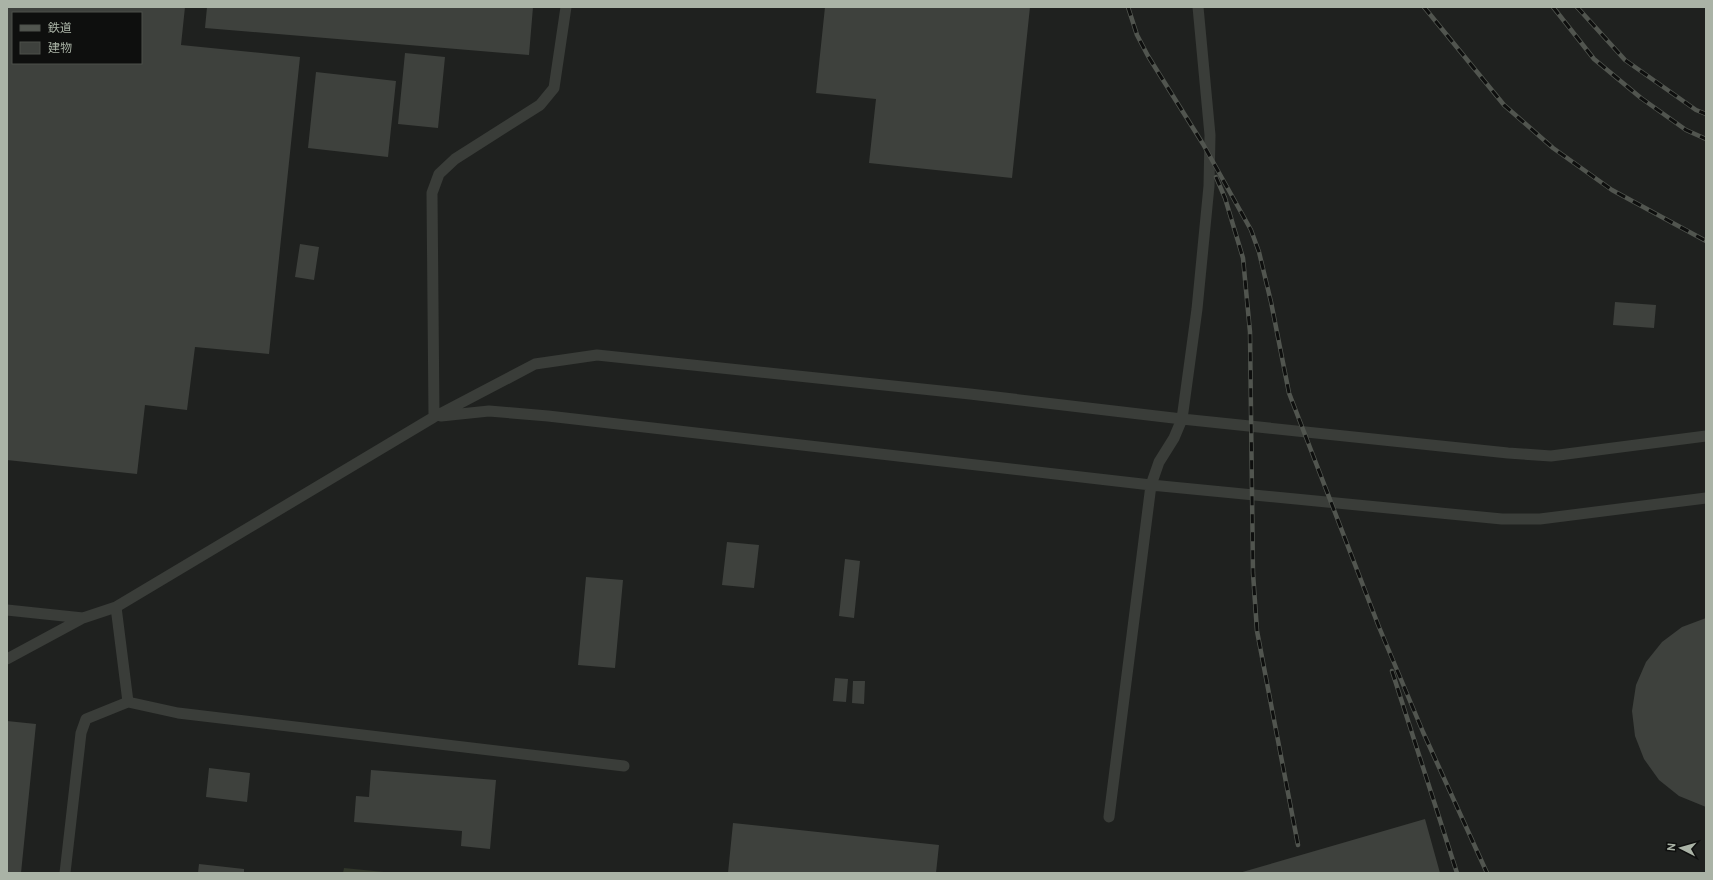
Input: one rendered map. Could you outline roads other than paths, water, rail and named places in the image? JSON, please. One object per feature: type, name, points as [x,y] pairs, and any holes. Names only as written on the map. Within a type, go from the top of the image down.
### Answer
[{"type":"lane","points":[[434,417],[432,193],[439,174],[455,159],[540,105],[554,88],[566,7]]},
{"type":"lane","points":[[1109,817],[1151,485],[1159,462],[1174,438],[1182,419],[1197,309],[1209,186],[1210,135],[1208,97],[1198,7]]},
{"type":"lane","points":[[7,659],[83,618],[116,607],[434,417],[535,364],[597,356],[970,394],[1182,419],[1552,456],[1706,436]]},
{"type":"lane","points":[[434,417],[489,411],[548,416],[1151,485],[1502,519],[1540,519],[1706,498]]},
{"type":"lane","points":[[116,607],[128,702]]},
{"type":"lane","points":[[7,610],[83,618]]},
{"type":"lane","points":[[65,873],[81,733],[86,719],[128,702],[178,713],[624,766]]},
{"type":"railway","points":[[1128,7],[1137,35],[1148,56],[1203,144],[1251,230],[1259,252],[1271,302],[1289,393],[1379,627],[1423,732],[1487,873]]},
{"type":"railway","points":[[1424,7],[1504,105],[1553,148],[1612,190],[1706,241]]},
{"type":"railway","points":[[1553,7],[1594,59],[1641,98],[1686,130],[1706,139]]},
{"type":"railway","points":[[1577,7],[1625,60],[1696,110],[1706,114]]},
{"type":"railway","points":[[1216,177],[1225,198],[1243,258],[1250,332],[1253,573],[1257,631],[1298,845]]},
{"type":"railway","points":[[1392,671],[1457,873]]}]
